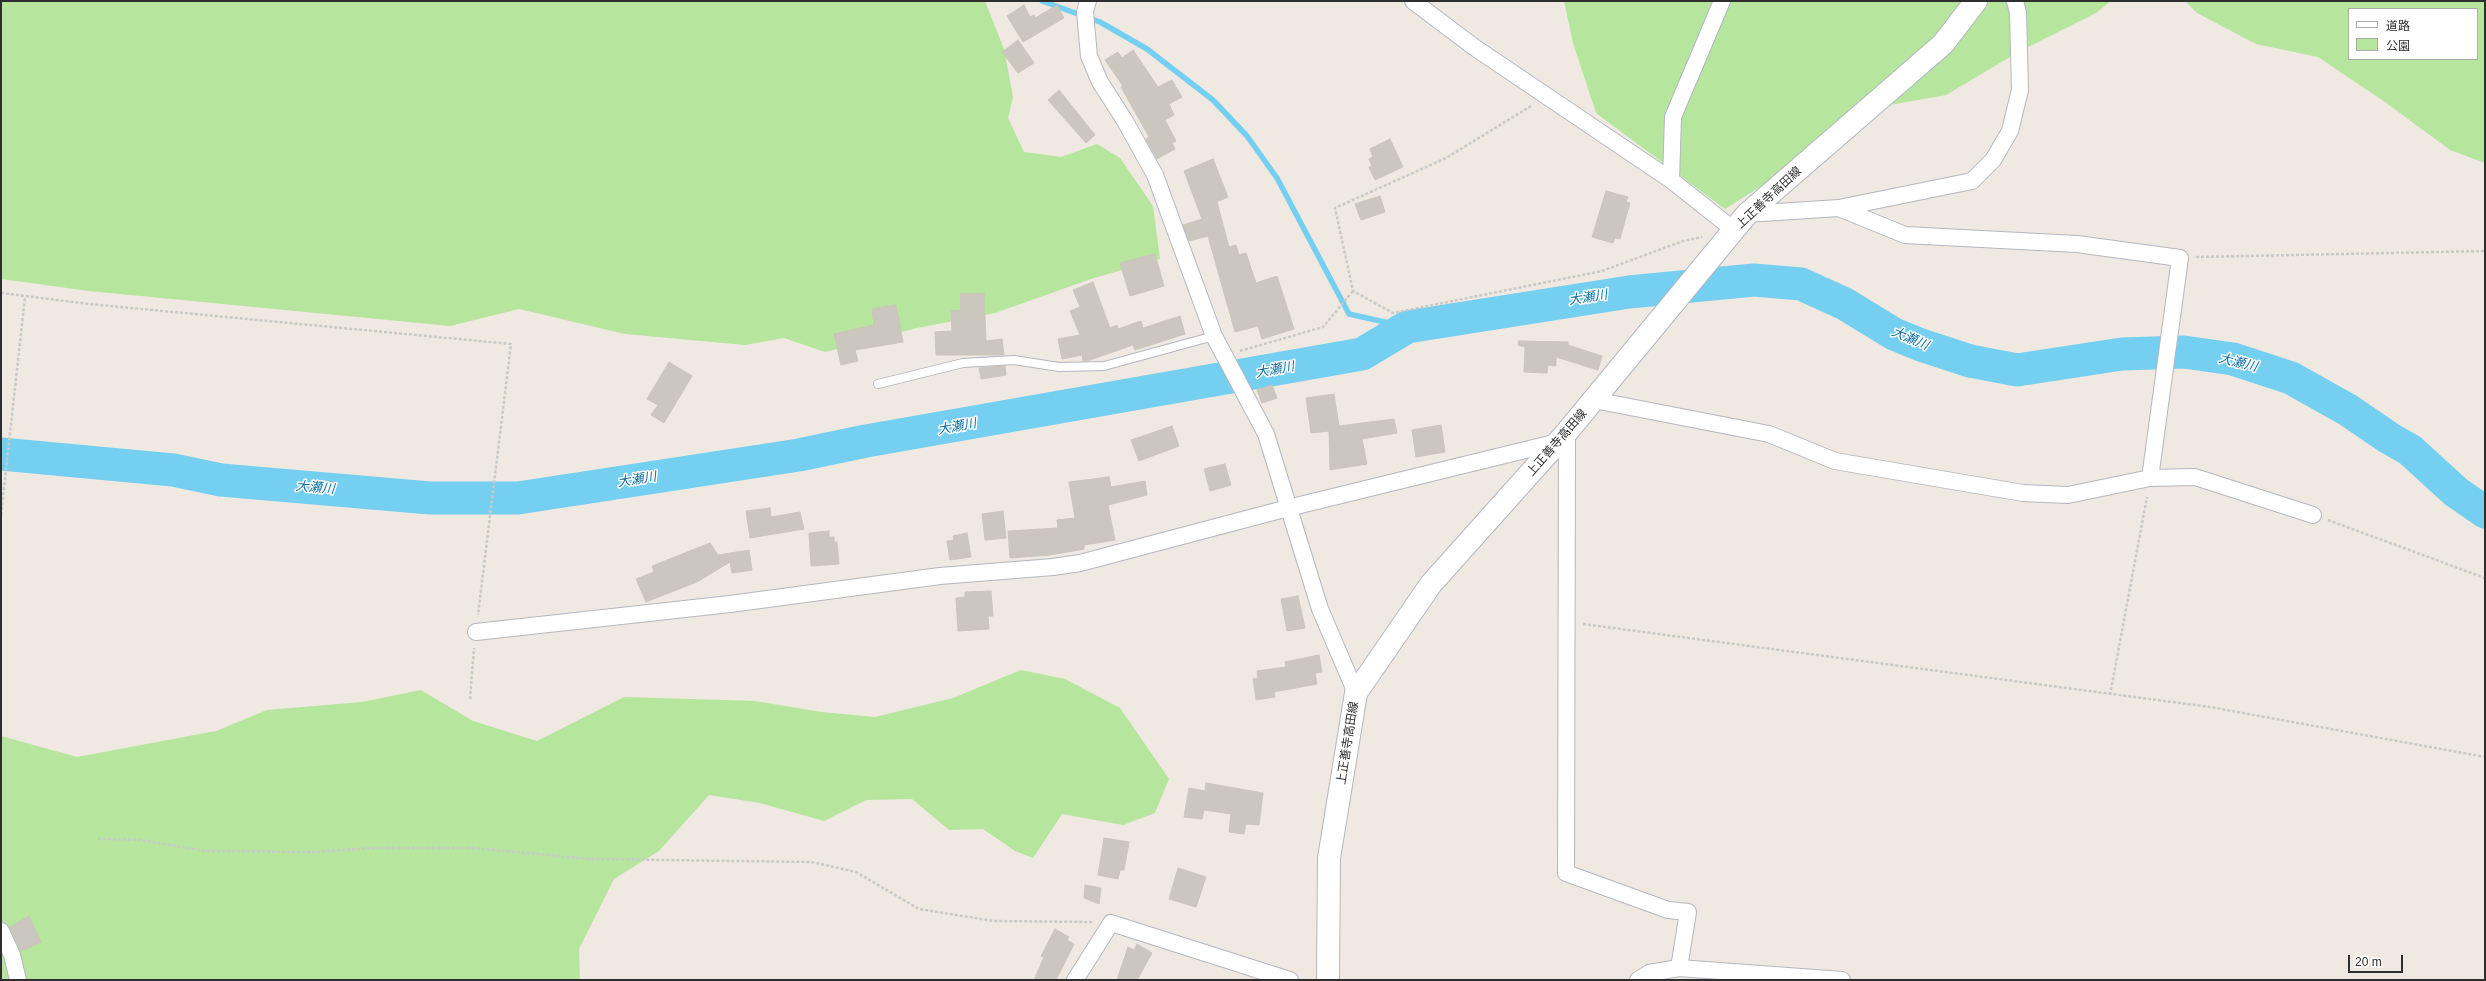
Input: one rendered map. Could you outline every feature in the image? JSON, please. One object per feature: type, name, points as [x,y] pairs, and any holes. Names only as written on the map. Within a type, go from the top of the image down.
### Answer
[{"type":"main road","name":"上正善寺高田線","points":[[1328,980],[1329,858],[1356,693],[1431,584],[1563,437],[1649,336],[1709,246],[1741,222],[1943,44],[1976,1]]},
{"type":"street","points":[[1088,1],[1085,12],[1089,56],[1100,82],[1125,121],[1155,175],[1214,336],[1266,434],[1320,609],[1356,693]]},
{"type":"street","points":[[1414,1],[1474,47],[1548,95],[1672,180],[1741,222],[1839,208],[1972,181],[1994,160],[2010,131],[2020,90],[2018,13],[2016,1]]},
{"type":"street","points":[[1672,180],[1673,117],[1722,1]]},
{"type":"street","points":[[1839,208],[1905,235],[2077,244],[2180,258],[2150,478]]},
{"type":"street","points":[[1594,400],[1769,434],[1835,461],[2023,493],[2068,495],[2150,478],[2195,477],[2314,515]]},
{"type":"street","points":[[476,632],[730,604],[940,576],[1080,563],[1563,437],[1567,621],[1566,873],[1668,910],[1688,912],[1678,968]]},
{"type":"street","points":[[1075,980],[1111,923],[1290,980]]},
{"type":"street","points":[[1,931],[12,955],[18,980]]},
{"type":"street","points":[[1638,980],[1649,973],[1678,968],[1842,980]]},
{"type":"lane","points":[[878,384],[963,363],[1014,360],[1059,367],[1104,366],[1214,336]]},
{"type":"path","points":[[1548,95],[1446,158],[1335,208],[1353,291],[1393,313],[1602,271],[1683,241],[1709,246]]},
{"type":"path","points":[[2180,258],[2485,251]]},
{"type":"path","points":[[1224,356],[1323,327],[1353,291]]},
{"type":"path","points":[[1,293],[511,344],[476,632],[470,700]]},
{"type":"path","points":[[1,516],[25,296]]},
{"type":"path","points":[[2110,695],[2150,478]]},
{"type":"path","points":[[2314,515],[2485,578]]},
{"type":"path","points":[[1567,621],[2210,708],[2485,757]]},
{"type":"path","points":[[98,839],[140,840],[205,851],[313,852],[372,848],[474,848],[588,859],[812,862],[856,872],[918,909],[994,920],[1111,923]]},
{"type":"green space","points":[[1,1],[985,1],[1004,49],[1013,97],[1008,118],[1024,152],[1061,157],[1097,144],[1120,158],[1153,206],[1160,259],[1091,279],[995,313],[917,328],[825,352],[784,338],[745,345],[625,334],[519,309],[450,326],[89,291],[1,279]]},
{"type":"green space","points":[[1564,1],[2111,1],[2096,13],[2020,51],[1946,95],[1890,105],[1725,209],[1596,113],[1573,43]]},
{"type":"green space","points":[[2185,1],[2485,1],[2485,163],[2450,150],[2385,102],[2318,57],[2256,44],[2197,13]]},
{"type":"green space","points":[[1021,670],[1065,679],[1120,708],[1169,779],[1155,813],[1123,825],[1062,814],[1033,858],[1015,851],[983,829],[949,830],[912,799],[866,800],[824,821],[760,803],[709,795],[659,851],[614,879],[579,949],[580,980],[1,980],[1,736],[77,757],[216,731],[267,710],[362,702],[421,690],[473,721],[537,741],[624,697],[755,701],[821,712],[875,717],[953,698]]},
{"type":"building","points":[[1024,5],[1030,17],[1034,15],[1035,18],[1057,5],[1064,18],[1023,42],[1007,16]]},
{"type":"building","points":[[1018,40],[1034,63],[1018,73],[1002,52]]},
{"type":"building","points":[[1133,50],[1158,87],[1172,80],[1182,97],[1169,104],[1174,115],[1165,120],[1176,141],[1172,143],[1175,149],[1157,159],[1146,139],[1149,137],[1121,87],[1123,86],[1105,60],[1118,52],[1122,58]]},
{"type":"building","points":[[1059,90],[1095,135],[1086,143],[1048,100]]},
{"type":"building","points":[[1390,139],[1403,167],[1375,180],[1369,167],[1372,166],[1369,159],[1373,157],[1370,149]]},
{"type":"building","points":[[1213,159],[1228,197],[1217,202],[1229,247],[1236,245],[1239,255],[1246,253],[1256,283],[1277,276],[1294,329],[1262,339],[1258,326],[1235,332],[1208,236],[1189,241],[1183,225],[1202,219],[1184,171]]},
{"type":"building","points":[[1606,191],[1628,197],[1626,202],[1630,203],[1620,239],[1615,238],[1613,243],[1592,237]]},
{"type":"building","points":[[1380,196],[1385,212],[1361,220],[1355,204]]},
{"type":"building","points":[[1155,254],[1164,286],[1130,296],[1120,263]]},
{"type":"building","points":[[1093,282],[1110,328],[1117,325],[1118,329],[1141,321],[1143,328],[1180,316],[1185,334],[1135,350],[1133,345],[1087,361],[1083,361],[1082,355],[1062,359],[1058,339],[1080,335],[1070,311],[1080,307],[1073,290]]},
{"type":"building","points":[[984,293],[986,341],[1002,339],[1004,355],[936,355],[935,332],[952,331],[951,311],[961,310],[960,294]]},
{"type":"building","points":[[896,305],[903,342],[855,350],[858,361],[841,365],[834,334],[874,325],[872,309]]},
{"type":"building","points":[[1519,341],[1568,342],[1568,345],[1602,356],[1598,370],[1556,357],[1556,366],[1548,365],[1547,373],[1524,372],[1525,347],[1518,345]]},
{"type":"building","points":[[669,362],[692,376],[664,423],[651,415],[658,405],[647,399]]},
{"type":"building","points":[[1005,366],[1006,375],[981,379],[979,368]]},
{"type":"building","points":[[1272,385],[1277,398],[1262,403],[1257,390]]},
{"type":"building","points":[[1334,394],[1339,426],[1394,419],[1397,433],[1362,439],[1367,464],[1330,470],[1329,431],[1311,433],[1306,398]]},
{"type":"building","points":[[1441,425],[1445,452],[1416,457],[1412,430]]},
{"type":"building","points":[[1172,426],[1179,446],[1139,461],[1131,440]]},
{"type":"building","points":[[1225,464],[1231,485],[1210,491],[1204,469]]},
{"type":"building","points":[[1109,477],[1111,487],[1145,481],[1147,495],[1108,505],[1115,540],[1084,545],[1084,549],[1050,555],[1010,558],[1008,531],[1058,528],[1057,520],[1075,518],[1069,482]]},
{"type":"building","points":[[770,508],[771,517],[800,512],[804,529],[750,538],[746,511]]},
{"type":"building","points":[[1003,511],[1006,538],[985,540],[982,514]]},
{"type":"building","points":[[829,531],[829,537],[834,537],[834,542],[837,542],[839,564],[811,566],[809,533]]},
{"type":"building","points":[[967,533],[971,557],[950,560],[947,541],[954,540],[953,536]]},
{"type":"building","points":[[710,543],[718,555],[749,550],[752,570],[732,573],[730,562],[697,582],[646,602],[636,579],[654,572],[652,566]]},
{"type":"building","points":[[991,591],[993,616],[988,616],[989,629],[958,631],[956,598],[965,597],[965,592]]},
{"type":"building","points":[[1298,596],[1305,628],[1287,631],[1281,599]]},
{"type":"building","points":[[1319,655],[1322,672],[1315,673],[1317,684],[1274,692],[1275,697],[1256,700],[1253,679],[1258,678],[1257,671],[1286,667],[1285,662]]},
{"type":"building","points":[[1206,783],[1263,793],[1259,825],[1246,824],[1244,834],[1229,832],[1231,814],[1204,810],[1202,819],[1184,817],[1189,788],[1205,791]]},
{"type":"building","points":[[1104,838],[1129,842],[1124,870],[1120,870],[1118,879],[1098,875]]},
{"type":"building","points":[[1178,868],[1206,877],[1196,907],[1169,899]]},
{"type":"building","points":[[1085,885],[1101,888],[1099,904],[1084,898]]},
{"type":"building","points":[[29,916],[41,942],[21,951],[10,927]]},
{"type":"building","points":[[1055,929],[1069,937],[1067,940],[1074,944],[1056,980],[1034,980],[1044,957],[1041,956]]},
{"type":"building","points":[[1137,944],[1152,953],[1137,980],[1117,980],[1128,947],[1134,950]]},
{"type":"waterway","points":[[1042,1],[1100,22],[1147,49],[1213,100],[1247,136],[1277,178],[1349,314],[1407,327]]},
{"type":"waterway","name":"大瀬川","points":[[1,454],[173,470],[221,480],[430,498],[518,498],[799,455],[866,441],[1362,354],[1407,327],[1629,292],[1754,280],[1801,284],[1845,304],[1894,334],[1921,345],[1970,361],[2017,370],[2122,354],[2184,352],[2233,359],[2291,378],[2348,410],[2389,438],[2410,450],[2456,492],[2485,512]]}]
